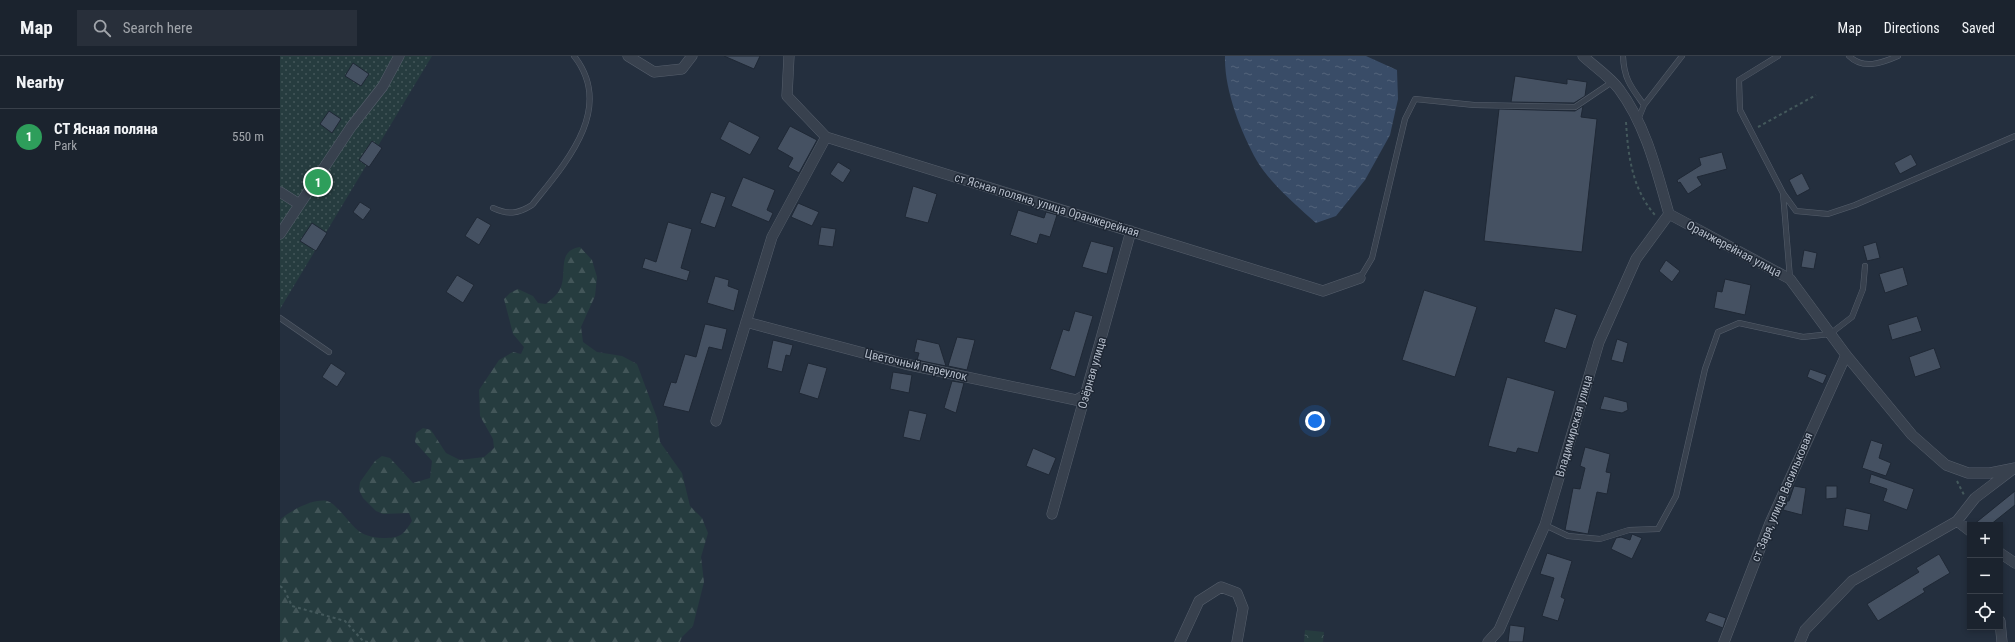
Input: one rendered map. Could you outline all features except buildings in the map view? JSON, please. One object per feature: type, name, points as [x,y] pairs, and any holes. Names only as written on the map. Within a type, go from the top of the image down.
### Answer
[{"type":"street","points":[[280,234],[352,127],[383,86],[398,56]]},
{"type":"street","points":[[628,56],[654,72],[682,69],[692,56]]},
{"type":"street","name":"ст Ясная поляна, улица Оранжерейная","points":[[789,56],[787,96],[826,137],[1323,290],[1360,278]]},
{"type":"street","points":[[1583,56],[1619,89],[1638,121],[1656,168],[1669,214]]},
{"type":"street","points":[[716,421],[772,237],[826,137]]},
{"type":"street","points":[[280,192],[299,204]]},
{"type":"street","name":"Владимирская улица","points":[[1488,642],[1499,630],[1545,525],[1599,342],[1636,259],[1669,214]]},
{"type":"street","name":"Оранжерейная улица","points":[[1669,214],[1790,279],[1846,355],[1912,435],[1946,465],[1968,473],[1990,473],[2015,468]]},
{"type":"street","name":"Озёрная улица","points":[[1052,514],[1131,231]]},
{"type":"street","name":"Цветочный переулок","points":[[746,322],[905,364],[1076,400],[1085,395]]},
{"type":"street","name":"ст Заря, улица Васильковая","points":[[1724,642],[1770,523],[1846,355]]},
{"type":"street","points":[[1800,642],[1805,630],[1852,580],[1957,521],[1975,498],[2015,468]]},
{"type":"street","points":[[1957,521],[1967,529]]},
{"type":"street","points":[[2003,555],[2015,563]]},
{"type":"street","points":[[1180,642],[1199,602],[1221,588],[1237,593],[1243,608],[1237,642]]},
{"type":"street","points":[[2001,630],[2002,642]]},
{"type":"lane","points":[[493,208],[503,213],[515,214],[532,206],[579,143],[589,115],[589,100],[584,74],[574,56]]},
{"type":"lane","points":[[1623,56],[1624,69],[1628,84],[1644,105]]},
{"type":"lane","points":[[1638,121],[1644,105],[1682,56]]},
{"type":"lane","points":[[1778,56],[1739,80],[1740,110],[1783,193],[1796,210],[1828,214],[1855,205],[2015,136]]},
{"type":"lane","points":[[1850,56],[1854,62],[1878,65],[1898,56]]},
{"type":"lane","points":[[1360,278],[1372,258],[1405,119],[1415,100],[1474,105],[1574,107],[1612,82]]},
{"type":"lane","points":[[1783,193],[1790,279]]},
{"type":"lane","points":[[1545,525],[1568,536],[1600,539],[1629,530],[1658,528],[1676,496],[1705,368],[1718,332],[1739,323],[1803,337],[1830,334],[1852,317],[1864,289],[1865,266]]},
{"type":"lane","points":[[280,318],[328,352]]},
{"type":"path","points":[[1751,131],[1816,95]]},
{"type":"path","points":[[1626,121],[1632,174],[1651,210],[1663,223]]},
{"type":"path","points":[[1946,465],[1959,484],[1969,505]]},
{"type":"path","points":[[280,586],[284,589],[292,606],[345,621],[363,642],[368,642]]},
{"type":"green space","points":[[280,56],[432,56],[280,309]]},
{"type":"green space","points":[[580,247],[592,260],[597,277],[595,296],[581,327],[583,342],[597,352],[622,356],[637,364],[657,418],[660,442],[682,473],[690,506],[702,518],[708,533],[701,557],[704,582],[693,626],[682,637],[680,642],[280,642],[280,520],[289,513],[309,503],[315,501],[327,501],[335,506],[353,526],[368,536],[389,538],[404,533],[412,521],[409,513],[383,514],[376,511],[363,498],[359,490],[360,482],[375,461],[382,456],[390,458],[413,483],[430,478],[432,461],[415,442],[416,433],[423,428],[431,430],[446,453],[460,460],[484,457],[494,448],[493,439],[480,416],[479,390],[499,360],[513,352],[521,354],[524,347],[513,334],[504,299],[510,293],[518,289],[533,296],[538,303],[546,304],[558,293],[562,285],[565,258],[572,249]]},
{"type":"green space","points":[[1305,630],[1324,632],[1323,642],[1304,642]]},
{"type":"water","points":[[1225,56],[1366,56],[1397,70],[1398,99],[1390,135],[1365,180],[1336,216],[1316,223],[1284,194],[1262,169],[1245,137],[1230,97],[1225,69]]},
{"type":"place","name":"СТ Ясная поляна","points":[[318,182]]}]
